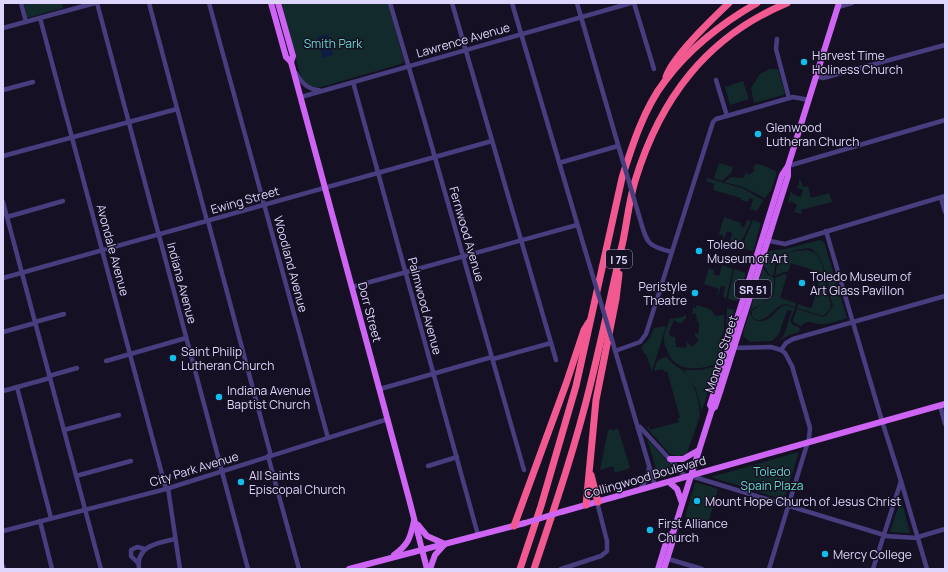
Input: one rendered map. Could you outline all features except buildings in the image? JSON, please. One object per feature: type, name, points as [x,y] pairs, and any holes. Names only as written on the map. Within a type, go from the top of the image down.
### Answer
[{"type":"highway","points":[[665,81],[668,70],[684,50],[710,21],[729,3]]},
{"type":"highway","name":"I 75","points":[[520,569],[564,432],[582,365],[622,178],[639,130],[651,104],[665,81],[690,54],[711,34],[734,17],[757,3]]},
{"type":"highway","name":"I 75","points":[[534,569],[578,432],[590,386],[635,182],[656,126],[676,92],[712,50],[734,32],[753,20],[787,3]]},
{"type":"highway","points":[[586,505],[596,400],[616,299],[625,230]]},
{"type":"highway","points":[[514,526],[566,384],[584,330],[591,318]]},
{"type":"highway","points":[[589,469],[597,502]]},
{"type":"main road","name":"Dorr Street","points":[[271,3],[286,57],[292,65]]},
{"type":"main road","name":"Dorr Street","points":[[278,3],[292,56],[292,65],[388,418],[427,569]]},
{"type":"main road","name":"Monroe Street","points":[[712,409],[710,405],[727,348],[788,176],[788,166],[838,5]]},
{"type":"main road","name":"Monroe Street","points":[[658,569],[674,537],[673,533],[682,504],[688,476],[699,450],[712,409],[715,407],[734,348],[765,240]]},
{"type":"main road","name":"Collingwood Boulevard","points":[[349,569],[390,557],[525,523],[942,405]]},
{"type":"main road","points":[[670,459],[683,458],[699,450]]},
{"type":"main road","points":[[669,482],[677,489],[682,504]]},
{"type":"main road","points":[[415,520],[427,536],[445,544],[435,555],[430,569]]},
{"type":"main road","points":[[390,557],[410,539],[415,520]]},
{"type":"main road","name":"Monroe Street","points":[[664,569],[665,557]]},
{"type":"street","points":[[21,3],[26,22]]},
{"type":"street","points":[[3,28],[96,3]]},
{"type":"street","name":"Indiana Avenue","points":[[96,3],[248,569]]},
{"type":"street","points":[[149,3],[270,456],[298,569]]},
{"type":"street","name":"Woodland Avenue","points":[[209,3],[328,438]]},
{"type":"street","name":"Fernwood Avenue","points":[[390,3],[524,470]]},
{"type":"street","points":[[452,3],[556,360]]},
{"type":"street","points":[[512,3],[577,225],[638,424],[655,486]]},
{"type":"street","points":[[577,3],[646,238],[655,248],[672,252]]},
{"type":"street","points":[[633,3],[654,68]]},
{"type":"street","name":"Lawrence Avenue","points":[[301,97],[633,3]]},
{"type":"street","points":[[838,5],[852,3]]},
{"type":"street","name":"Avondale Avenue","points":[[40,18],[167,488],[180,569]]},
{"type":"street","points":[[777,39],[776,50],[789,98]]},
{"type":"street","points":[[816,76],[823,78],[945,45]]},
{"type":"street","points":[[292,65],[305,85],[315,90],[325,90]]},
{"type":"street","points":[[716,80],[727,116]]},
{"type":"street","points":[[3,90],[33,82]]},
{"type":"street","name":"Palmwood Avenue","points":[[353,82],[478,535]]},
{"type":"street","points":[[615,351],[637,344],[644,338],[714,120],[789,98],[795,97],[809,100]]},
{"type":"street","points":[[3,156],[177,109]]},
{"type":"street","points":[[788,166],[945,120]]},
{"type":"street","name":"Ewing Street","points":[[3,278],[492,141]]},
{"type":"street","points":[[559,163],[618,146]]},
{"type":"street","points":[[765,240],[785,244],[943,197],[945,212]]},
{"type":"street","points":[[7,216],[63,201]]},
{"type":"street","points":[[3,202],[101,569]]},
{"type":"street","points":[[352,287],[577,225]]},
{"type":"street","points":[[826,231],[927,569]]},
{"type":"street","points":[[781,350],[786,343],[793,339],[945,296]]},
{"type":"street","points":[[3,332],[64,314]]},
{"type":"street","points":[[106,361],[186,338]]},
{"type":"street","points":[[380,389],[551,343]]},
{"type":"street","points":[[727,348],[771,347],[781,350],[788,357],[792,366],[810,428],[808,443],[769,569]]},
{"type":"street","points":[[3,391],[78,368]]},
{"type":"street","points":[[17,387],[51,518]]},
{"type":"street","points":[[942,405],[945,424]]},
{"type":"street","points":[[64,430],[119,415]]},
{"type":"street","name":"City Park Avenue","points":[[3,531],[167,488],[388,418]]},
{"type":"street","points":[[638,424],[688,476],[788,505],[884,536],[918,538],[945,530]]},
{"type":"street","points":[[428,466],[456,457]]},
{"type":"street","points":[[76,476],[131,461]]},
{"type":"street","points":[[639,490],[647,480],[649,464]]},
{"type":"street","points":[[873,569],[901,481]]},
{"type":"street","points":[[564,568],[601,556],[607,551],[607,541],[597,502]]},
{"type":"street","points":[[40,521],[52,569]]},
{"type":"street","points":[[139,569],[138,563],[145,549],[155,544],[175,539]]},
{"type":"street","points":[[138,563],[131,556],[131,550],[137,547],[145,549]]},
{"type":"street","points":[[665,557],[702,569]]},
{"type":"green space","points":[[24,3],[62,3],[63,8],[27,18]]},
{"type":"green space","name":"Smith Park","points":[[281,3],[388,3],[404,62],[321,87],[311,86],[306,83],[300,74]]},
{"type":"green space","points":[[770,69],[778,69],[785,93],[783,95],[754,103],[751,88],[760,74]]},
{"type":"green space","points":[[743,81],[749,99],[730,105],[725,87]]},
{"type":"green space","points":[[719,163],[733,167],[731,173],[722,181],[714,178]]},
{"type":"green space","points":[[756,164],[765,166],[777,172],[771,191],[765,198],[743,187],[724,182],[731,177],[744,178],[746,172],[749,175],[755,170],[753,168]]},
{"type":"green space","points":[[707,178],[742,188],[763,201],[757,211],[750,209],[753,199],[749,198],[748,202],[741,200],[741,198],[713,190],[714,184],[706,181]]},
{"type":"green space","points":[[799,180],[801,181],[803,187],[808,186],[811,198],[829,193],[832,202],[801,210],[802,214],[794,212],[797,205],[791,201],[790,203],[788,202],[791,192],[792,194],[801,197],[803,190],[795,187],[799,186]]},
{"type":"green space","points":[[724,217],[741,223],[740,226],[744,228],[747,220],[751,221],[739,247],[729,244],[732,233],[727,231],[722,242],[724,236],[719,234]]},
{"type":"green space","points":[[753,220],[761,223],[753,251],[741,248]]},
{"type":"green space","points":[[820,240],[824,242],[847,318],[825,324],[806,322],[801,326],[793,322],[797,309],[823,317],[829,312],[833,304],[830,298],[826,274],[820,258],[812,249],[809,248],[796,250],[786,254],[776,262],[773,276],[769,274],[764,266],[769,251],[786,249]]},
{"type":"green space","points":[[807,250],[814,252],[819,257],[822,264],[831,303],[830,309],[823,316],[797,308],[798,304],[810,308],[812,307],[822,273],[791,263],[788,272],[775,276],[777,265],[783,256],[790,253]]},
{"type":"green space","points":[[722,265],[733,269],[726,298],[723,297],[725,287],[721,286],[718,296],[719,289],[704,284],[709,268],[714,270],[713,274],[719,276]]},
{"type":"green space","points":[[763,268],[767,274],[774,278],[774,288],[772,294],[750,313],[754,319],[762,321],[771,317],[784,305],[787,305],[795,308],[790,321],[792,324],[800,328],[799,332],[789,335],[779,341],[784,335],[792,311],[787,310],[779,334],[772,341],[750,342],[743,336],[744,330]]},
{"type":"green space","points":[[734,269],[746,273],[737,301],[728,299]]},
{"type":"green space","points":[[784,274],[787,275],[780,298],[796,303],[795,307],[784,304],[764,319],[756,319],[752,316],[752,311],[773,296],[775,278]]},
{"type":"green space","points":[[697,305],[712,310],[714,315],[724,315],[724,330],[721,339],[725,341],[718,363],[703,368],[688,368],[675,363],[670,357],[665,346],[664,336],[670,319],[683,317],[684,315],[686,316],[686,319],[683,320],[684,322],[678,323],[674,320],[669,332],[670,336],[675,337],[676,347],[686,348],[687,342],[692,347],[699,340],[694,334],[698,334],[699,322],[697,321],[696,313],[692,314],[693,307],[696,308]]},
{"type":"green space","points":[[727,308],[734,310],[726,335]]},
{"type":"green space","points":[[666,326],[652,371],[646,354],[644,354],[641,347],[650,338],[654,328]]},
{"type":"green space","points":[[667,357],[686,373],[693,384],[699,404],[700,416],[687,453],[680,456],[669,453],[647,428],[649,426],[650,430],[679,422],[678,418],[680,418],[667,371],[664,372],[663,369],[654,371],[657,361]]},
{"type":"green space","points":[[716,366],[702,411],[696,389],[684,370],[701,370]]},
{"type":"green space","points":[[618,428],[630,468],[615,473],[613,466],[600,470],[608,430],[612,429],[612,431]]},
{"type":"green space","points":[[647,439],[676,471],[674,474],[659,479]]},
{"type":"green space","name":"Toledo Spain Plaza","points":[[799,452],[784,500],[711,477]]},
{"type":"green space","points":[[695,483],[718,489],[708,524],[685,517]]},
{"type":"green space","points":[[901,499],[910,533],[890,532]]},
{"type":"water","points":[[329,34],[333,55],[323,58],[317,37]]},
{"type":"place","name":"Harvest Time Holiness Church","points":[[804,62]]},
{"type":"place","name":"Glenwood Lutheran Church","points":[[758,134]]},
{"type":"place","name":"Toledo Museum of Art","points":[[699,251]]},
{"type":"place","name":"Toledo Museum of Art Glass Pavillon","points":[[802,283]]},
{"type":"place","name":"Peristyle Theatre","points":[[695,293]]},
{"type":"place","name":"Saint Philip Lutheran Church","points":[[173,358]]},
{"type":"place","name":"Indiana Avenue Baptist Church","points":[[219,397]]},
{"type":"place","name":"All Saints Episcopal Church","points":[[241,482]]},
{"type":"place","name":"Mount Hope Church of Jesus Christ","points":[[697,501]]},
{"type":"place","name":"First Alliance Church","points":[[650,530]]},
{"type":"place","name":"Mercy College","points":[[825,554]]}]
